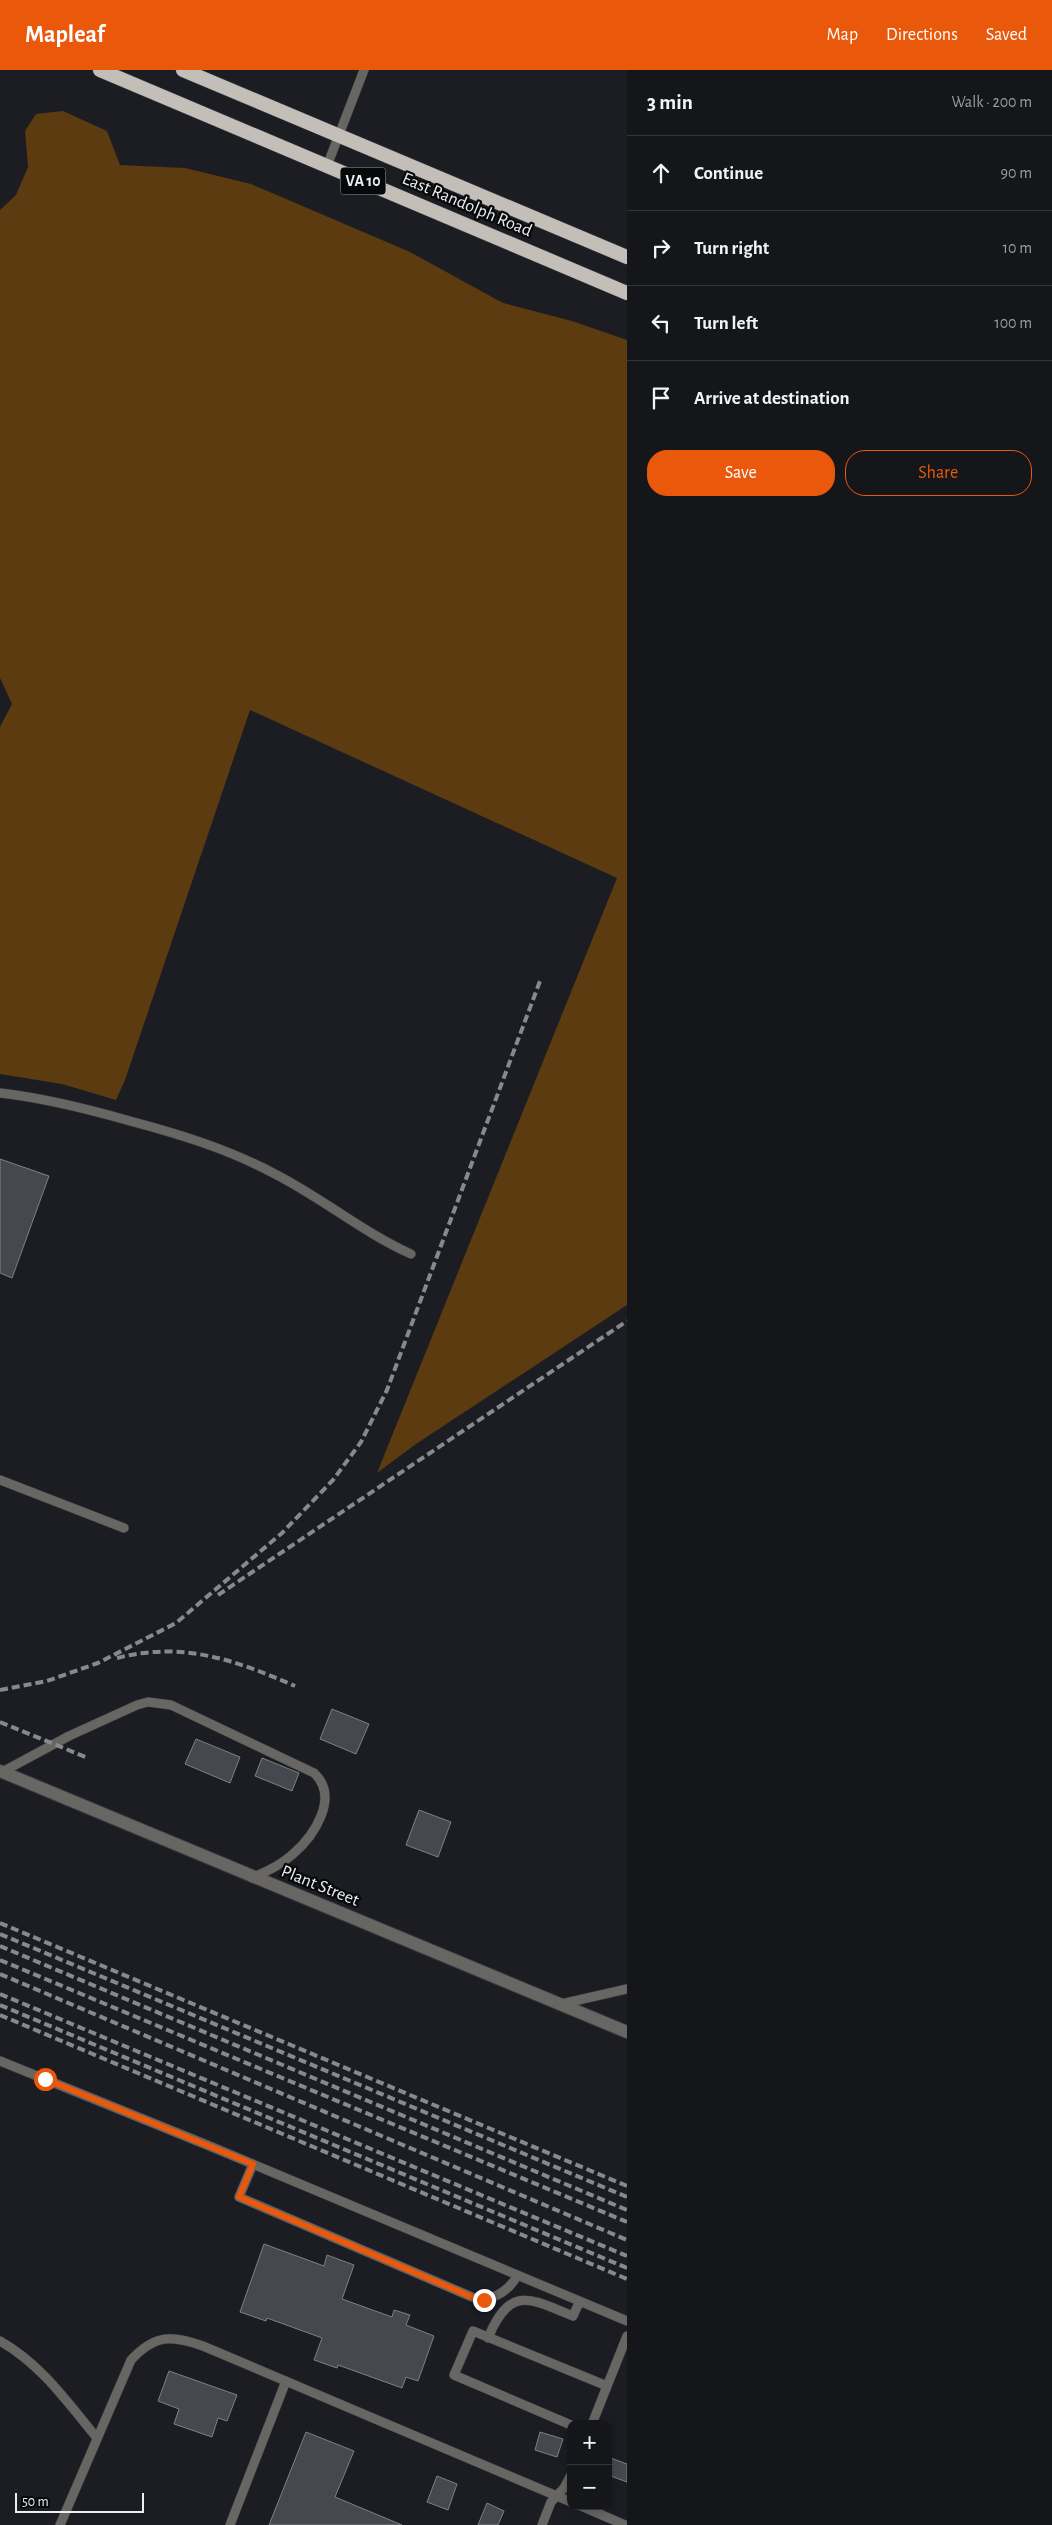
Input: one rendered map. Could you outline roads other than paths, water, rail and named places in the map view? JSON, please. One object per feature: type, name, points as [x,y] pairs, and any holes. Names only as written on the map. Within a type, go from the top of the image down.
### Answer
[{"type":"highway","name":"East Randolph Road","points":[[100,70],[627,292]]},
{"type":"highway","name":"East Randolph Road","points":[[183,70],[627,257]]},
{"type":"street","name":"Plant Street","points":[[1,1771],[252,1878],[627,2032]]},
{"type":"lane","points":[[327,166],[364,70]]},
{"type":"lane","points":[[0,1093],[51,1101],[99,1112],[183,1136],[229,1152],[273,1172],[315,1196],[362,1229],[411,1254]]},
{"type":"lane","points":[[0,1480],[124,1528]]},
{"type":"lane","points":[[1,1771],[137,1704],[148,1702],[171,1705],[319,1777],[324,1789],[325,1802],[322,1814],[308,1838],[294,1854],[272,1869],[252,1878]]},
{"type":"lane","points":[[561,2004],[627,1989]]},
{"type":"lane","points":[[0,2061],[253,2164],[627,2321]]},
{"type":"lane","points":[[253,2164],[239,2197],[478,2300],[489,2298],[506,2289],[516,2276]]},
{"type":"lane","points":[[488,2338],[498,2315],[515,2301],[534,2300],[573,2316],[579,2302]]},
{"type":"lane","points":[[567,2423],[454,2375],[473,2331],[607,2386]]},
{"type":"lane","points":[[594,2420],[627,2336]]},
{"type":"lane","points":[[60,2525],[131,2360],[141,2349],[153,2342],[167,2338],[182,2338],[567,2500]]},
{"type":"lane","points":[[0,2341],[30,2363],[50,2381],[97,2438]]},
{"type":"lane","points":[[230,2525],[286,2381]]},
{"type":"lane","points":[[542,2525],[551,2502],[567,2483]]},
{"type":"lane","points":[[590,2510],[625,2525]]},
{"type":"railway","points":[[0,1690],[47,1681],[98,1663],[176,1623],[282,1533],[333,1480],[361,1442],[387,1390],[540,981]]},
{"type":"railway","points":[[218,1595],[627,1321]]},
{"type":"railway","points":[[117,1658],[141,1653],[164,1652],[208,1656],[251,1668],[295,1686]]},
{"type":"railway","points":[[0,1722],[88,1758]]},
{"type":"railway","points":[[0,1923],[627,2186]]},
{"type":"railway","points":[[0,1934],[627,2197]]},
{"type":"railway","points":[[0,1946],[627,2210]]},
{"type":"railway","points":[[0,1960],[627,2222]]},
{"type":"railway","points":[[0,1974],[627,2240]]},
{"type":"railway","points":[[0,1994],[627,2256]]},
{"type":"railway","points":[[0,2005],[627,2268]]},
{"type":"railway","points":[[0,2015],[627,2279]]}]
